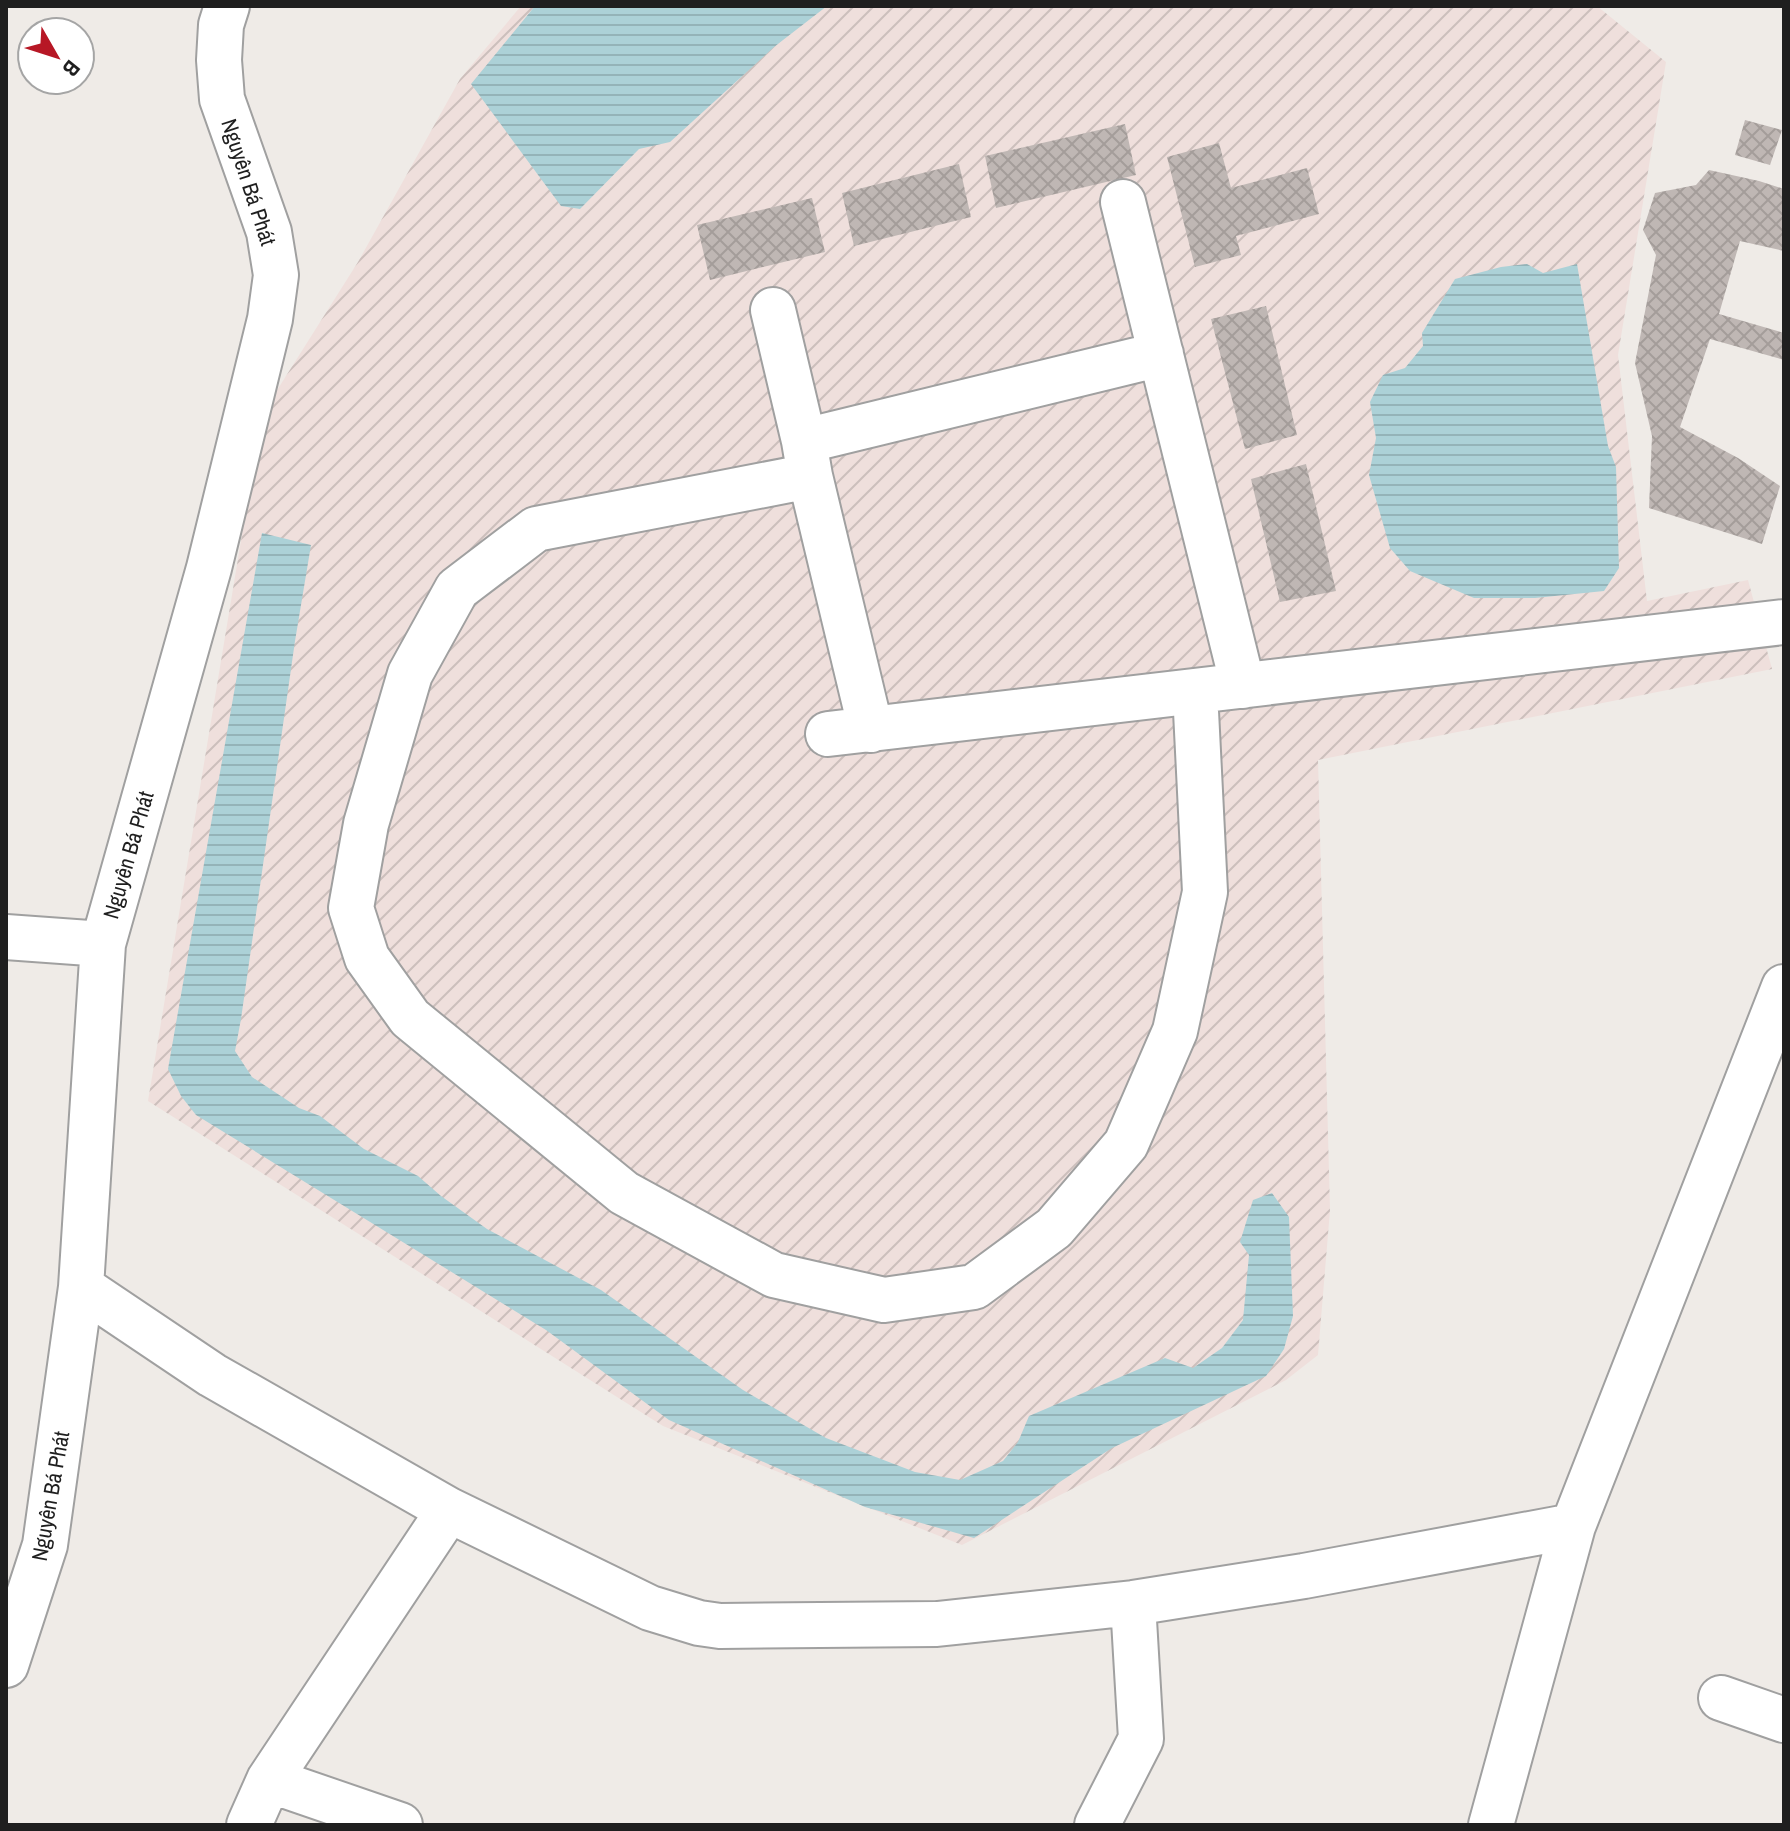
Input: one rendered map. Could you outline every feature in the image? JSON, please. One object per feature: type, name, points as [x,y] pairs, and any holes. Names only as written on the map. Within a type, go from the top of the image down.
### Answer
[{"type":"street","name":"Nguyên Bá Phát","points":[[6,1665],[45,1545],[81,1287],[103,944],[209,568],[270,319],[276,275],[269,232],[222,99],[219,60],[221,25],[227,6]]},
{"type":"street","points":[[1123,202],[1243,686]]},
{"type":"street","points":[[773,310],[871,730]]},
{"type":"street","points":[[1161,354],[807,458],[536,529],[457,589],[410,674],[366,824],[351,908],[367,958],[410,1018],[624,1193],[774,1275],[884,1300],[974,1287],[1054,1228],[1126,1144],[1175,1031],[1205,892],[1195,691]]},
{"type":"street","points":[[828,734],[1784,622]]},
{"type":"street","points":[[6,937],[103,944]]},
{"type":"street","points":[[1491,1825],[1573,1526],[1784,987]]},
{"type":"street","points":[[81,1287],[212,1375],[449,1510],[650,1608],[699,1623],[720,1626],[937,1624],[1133,1603],[1304,1576],[1573,1526]]},
{"type":"street","points":[[249,1825],[269,1780],[449,1510]]},
{"type":"street","points":[[1097,1825],[1141,1739],[1133,1603]]},
{"type":"street","points":[[1721,1698],[1784,1720]]},
{"type":"street","points":[[269,1780],[400,1825]]},
{"type":"shaded area","points":[[521,6],[1597,6],[1666,62],[1618,355],[1647,601],[1748,580],[1772,669],[1318,760],[1330,1210],[1318,1355],[1286,1380],[962,1545],[663,1426],[148,1101],[262,414],[358,262],[460,79]]},
{"type":"water","points":[[535,6],[827,6],[774,47],[670,142],[639,149],[580,209],[561,206],[471,84]]},
{"type":"water","points":[[1527,264],[1543,273],[1577,264],[1608,446],[1616,467],[1619,568],[1604,591],[1535,598],[1474,598],[1410,571],[1390,548],[1369,475],[1376,438],[1370,402],[1383,375],[1405,368],[1423,346],[1422,333],[1455,279]]},
{"type":"water","points":[[262,533],[311,545],[235,1051],[252,1077],[299,1108],[320,1116],[364,1149],[418,1176],[487,1229],[601,1290],[743,1390],[826,1438],[915,1472],[960,1480],[1003,1461],[1018,1442],[1029,1416],[1165,1358],[1193,1368],[1222,1348],[1243,1320],[1249,1255],[1240,1242],[1253,1200],[1272,1193],[1289,1217],[1293,1316],[1284,1349],[1266,1376],[1112,1448],[974,1538],[865,1507],[669,1420],[546,1330],[196,1115],[181,1096],[168,1069]]},
{"type":"building","points":[[1745,120],[1782,130],[1770,165],[1735,155]]},
{"type":"building","points":[[1125,124],[1136,175],[996,208],[985,156]]},
{"type":"building","points":[[1219,143],[1231,188],[1307,168],[1319,214],[1236,236],[1241,255],[1195,267],[1167,157]]},
{"type":"building","points":[[959,164],[971,217],[854,246],[842,193]]},
{"type":"building","points":[[1709,170],[1784,189],[1784,251],[1740,241],[1719,314],[1784,333],[1784,360],[1710,339],[1680,427],[1738,458],[1780,486],[1762,544],[1649,508],[1652,436],[1635,363],[1656,255],[1643,230],[1655,193],[1696,185]]},
{"type":"building","points":[[812,198],[825,252],[710,280],[697,225]]},
{"type":"building","points":[[1266,306],[1297,435],[1245,449],[1211,319]]},
{"type":"building","points":[[1306,464],[1336,591],[1280,602],[1251,479]]}]
